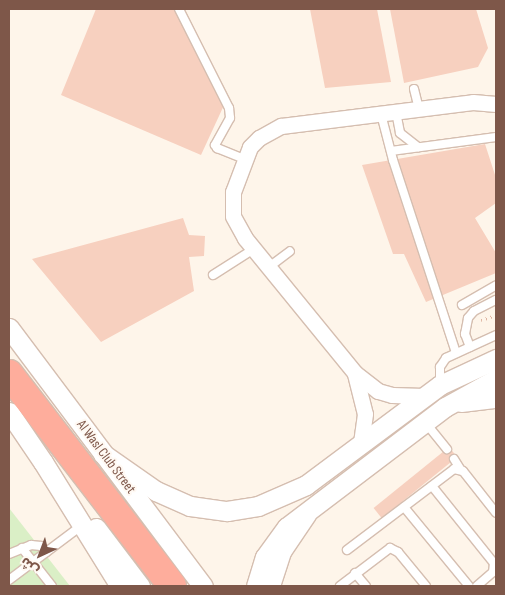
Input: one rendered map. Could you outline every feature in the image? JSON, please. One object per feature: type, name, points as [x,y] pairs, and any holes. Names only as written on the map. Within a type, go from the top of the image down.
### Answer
[{"type":"highway","points":[[9,374],[172,586]]},
{"type":"street","points":[[473,102],[496,93]]},
{"type":"street","points":[[424,396],[392,395],[378,390],[355,373],[254,249],[238,227],[231,204],[244,158],[258,138],[281,126],[473,102],[496,104]]},
{"type":"street","name":"Al Wasl Club Street","points":[[9,328],[202,586]]},
{"type":"street","points":[[479,366],[496,353]]},
{"type":"street","points":[[103,454],[167,497],[190,506],[228,510],[258,506],[290,493],[320,475],[360,441],[440,385],[496,359]]},
{"type":"street","points":[[355,373],[365,407],[360,441]]},
{"type":"street","points":[[256,586],[260,568],[275,541],[313,508],[445,407],[496,379]]},
{"type":"street","points":[[445,407],[496,398]]},
{"type":"street","points":[[9,412],[120,586]]},
{"type":"street","points":[[65,498],[90,520],[140,586]]},
{"type":"street","points":[[272,586],[283,552],[313,508]]},
{"type":"lane","points":[[179,9],[229,108],[230,118],[216,145],[217,148],[244,158]]},
{"type":"lane","points":[[414,89],[419,109]]},
{"type":"lane","points":[[396,112],[400,133],[418,147]]},
{"type":"lane","points":[[381,114],[391,151],[456,353]]},
{"type":"lane","points":[[391,151],[496,137]]},
{"type":"lane","points":[[213,275],[254,249]]},
{"type":"lane","points":[[269,267],[290,251]]},
{"type":"lane","points":[[496,285],[463,306],[496,292]]},
{"type":"lane","points":[[470,347],[465,334],[468,318],[474,311],[496,300]]},
{"type":"lane","points":[[440,385],[442,362],[456,353],[496,335]]},
{"type":"lane","points":[[425,422],[446,449]]},
{"type":"lane","points":[[454,459],[496,513]]},
{"type":"lane","points":[[347,550],[451,471],[461,470]]},
{"type":"lane","points":[[432,486],[494,563],[492,575],[477,586]]},
{"type":"lane","points":[[404,507],[469,586]]},
{"type":"lane","points":[[9,580],[82,525]]},
{"type":"lane","points":[[9,554],[22,548],[38,546],[46,552]]},
{"type":"lane","points":[[22,548],[52,586]]},
{"type":"lane","points":[[340,586],[390,548],[398,552],[426,586]]},
{"type":"lane","points":[[355,573],[366,586]]},
{"type":"green space","points":[[9,508],[70,586],[9,586]]},
{"type":"building","points":[[96,9],[176,9],[225,103],[201,155],[61,95]]},
{"type":"building","points":[[310,9],[377,9],[391,82],[325,88]]},
{"type":"building","points":[[390,9],[476,9],[488,48],[478,67],[404,83]]},
{"type":"building","points":[[485,144],[496,178],[496,203],[475,218],[496,253],[496,273],[426,302],[404,254],[393,254],[362,165]]},
{"type":"building","points":[[183,218],[189,235],[205,236],[204,256],[189,257],[194,291],[101,342],[32,259]]},
{"type":"building","points":[[449,447],[457,457],[382,518],[374,508]]}]
